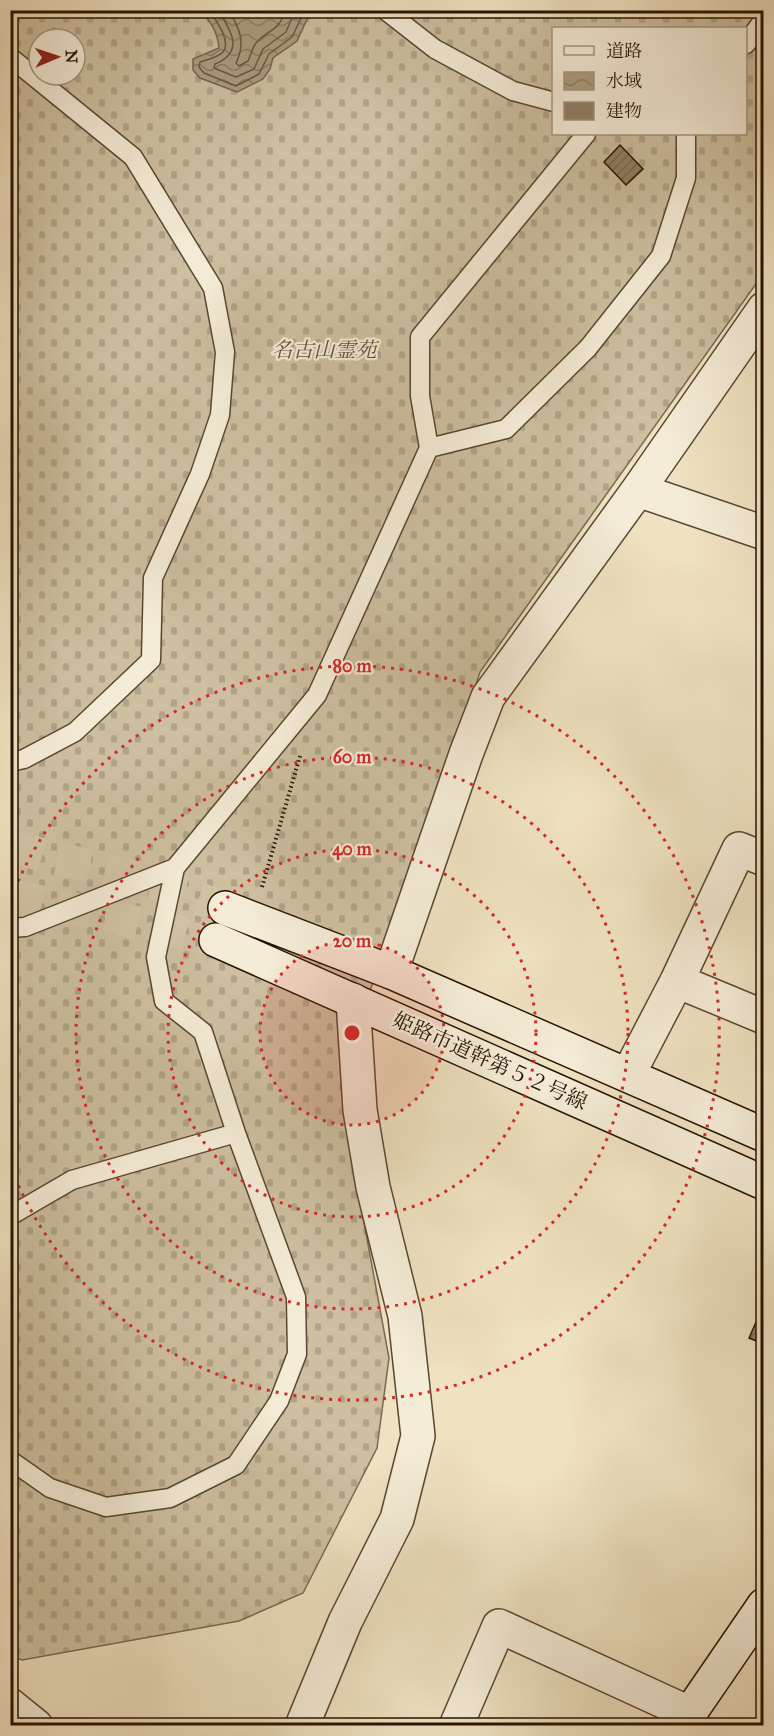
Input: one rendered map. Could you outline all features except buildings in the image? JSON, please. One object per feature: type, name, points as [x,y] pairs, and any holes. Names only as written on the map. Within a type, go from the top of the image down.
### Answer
[{"type":"street","points":[[391,972],[488,697],[764,309]]},
{"type":"street","points":[[638,489],[764,533]]},
{"type":"street","points":[[628,1075],[677,981],[739,849],[764,859]]},
{"type":"street","name":"姫路市道幹第５２号線","points":[[239,914],[391,972],[764,1135]]},
{"type":"street","name":"姫路市道幹第５２号線","points":[[216,940],[764,1183]]},
{"type":"street","points":[[677,981],[764,1017]]},
{"type":"street","points":[[302,1725],[345,1622],[397,1519],[418,1436],[405,1316],[373,1187],[360,1110],[353,1000]]},
{"type":"street","points":[[456,1725],[499,1626],[685,1719],[764,1605]]},
{"type":"street","points":[[10,1706],[36,1725]]},
{"type":"lane","points":[[385,10],[435,49],[513,91],[552,101]]},
{"type":"lane","points":[[747,43],[764,18]]},
{"type":"lane","points":[[10,57],[134,157],[213,288],[225,352],[220,415],[200,474],[153,578],[150,660],[75,732],[24,759],[10,762]]},
{"type":"lane","points":[[10,1460],[50,1488],[106,1507],[170,1498],[236,1465],[279,1401],[297,1354],[296,1297],[236,1133],[203,1032],[164,1001],[156,957],[175,868],[317,695],[429,448],[420,396],[420,337],[585,135]]},
{"type":"lane","points":[[429,448],[506,429],[588,348],[662,256],[686,178],[686,135]]},
{"type":"lane","points":[[10,928],[25,927],[175,868]]},
{"type":"lane","points":[[10,1216],[72,1180],[236,1133]]},
{"type":"path","points":[[239,914],[301,751]]},
{"type":"green space","name":"名古山霊苑","points":[[11,11],[763,11],[763,274],[480,672],[397,928],[353,1029],[344,1114],[389,1358],[377,1448],[303,1593],[239,1621],[22,1660],[11,1656]]},
{"type":"water","points":[[308,10],[308,17],[297,41],[273,58],[270,69],[263,79],[237,92],[200,78],[193,70],[193,59],[219,48],[213,27],[198,11]]},
{"type":"tunnel","points":[[10,847],[140,878],[225,908]]},
{"type":"tunnel","points":[[10,895],[216,940]]}]
